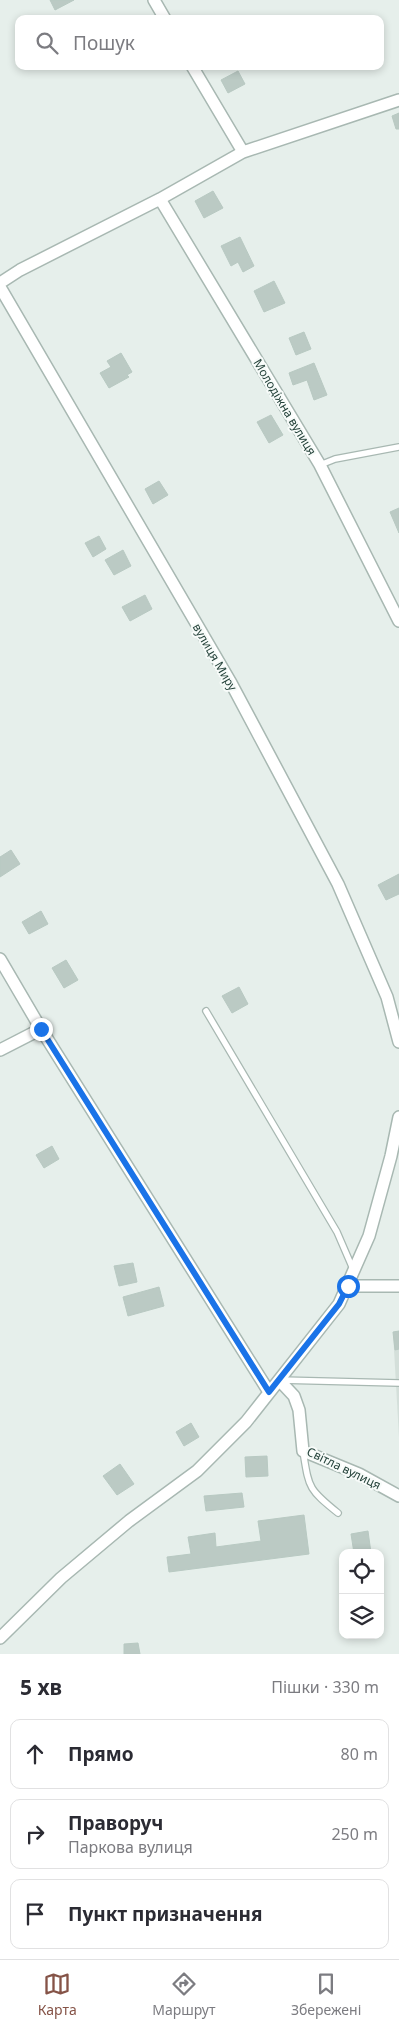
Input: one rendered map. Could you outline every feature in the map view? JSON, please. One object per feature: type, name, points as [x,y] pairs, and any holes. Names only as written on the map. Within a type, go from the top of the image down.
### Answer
[{"type":"street","points":[[154,0],[163,15]]},
{"type":"street","points":[[194,70],[243,152]]},
{"type":"street","points":[[0,285],[20,270],[160,199],[243,152],[399,100]]},
{"type":"street","name":"Молодіжна вулиця","points":[[160,199],[320,465],[399,621]]},
{"type":"street","name":"вулиця Миру","points":[[0,285],[231,683],[338,884],[387,997],[399,1042]]},
{"type":"street","points":[[0,960],[41,1029],[269,1392]]},
{"type":"street","points":[[0,1050],[41,1029]]},
{"type":"street","points":[[0,1638],[61,1578],[129,1521],[197,1471],[246,1422],[339,1304],[369,1236],[395,1156],[399,1118]]},
{"type":"street","points":[[348,1286],[399,1286]]},
{"type":"street","name":"Світла вулиця","points":[[279,1380],[294,1396],[299,1410],[303,1451],[359,1474],[399,1496]]},
{"type":"lane","points":[[320,465],[335,459],[399,448]]},
{"type":"lane","points":[[206,1011],[337,1232],[354,1271]]},
{"type":"lane","points":[[279,1380],[399,1383]]},
{"type":"lane","points":[[303,1451],[308,1482],[312,1491],[338,1514]]},
{"type":"shaded area","points":[[399,1331],[399,1437],[393,1332]]},
{"type":"building","points":[[50,0],[74,0],[55,10]]},
{"type":"building","points":[[238,71],[245,84],[228,93],[221,80]]},
{"type":"building","points":[[399,113],[399,129],[396,129],[392,116]]},
{"type":"building","points":[[213,191],[223,208],[204,218],[195,201]]},
{"type":"building","points":[[240,237],[254,266],[243,272],[238,262],[231,266],[221,246]]},
{"type":"building","points":[[274,281],[285,303],[264,312],[254,291]]},
{"type":"building","points":[[304,332],[311,349],[296,355],[289,338]]},
{"type":"building","points":[[121,353],[132,372],[127,375],[129,377],[109,388],[100,373],[111,367],[107,361]]},
{"type":"building","points":[[314,363],[327,395],[314,400],[307,380],[293,385],[289,373]]},
{"type":"building","points":[[271,415],[283,435],[269,443],[257,422]]},
{"type":"building","points":[[159,481],[168,495],[153,504],[145,489]]},
{"type":"building","points":[[399,508],[399,533],[390,512]]},
{"type":"building","points":[[99,536],[106,549],[93,557],[85,543]]},
{"type":"building","points":[[123,550],[131,566],[114,575],[105,560]]},
{"type":"building","points":[[145,595],[152,609],[130,621],[122,607]]},
{"type":"building","points":[[11,850],[20,864],[0,877],[0,857]]},
{"type":"building","points":[[399,874],[399,894],[386,900],[378,885]]},
{"type":"building","points":[[41,911],[48,924],[29,934],[22,922]]},
{"type":"building","points":[[66,960],[78,980],[64,988],[52,968]]},
{"type":"building","points":[[239,987],[248,1004],[232,1013],[222,996]]},
{"type":"building","points":[[52,1146],[59,1159],[44,1168],[36,1155]]},
{"type":"building","points":[[133,1263],[137,1282],[119,1286],[114,1266]]},
{"type":"building","points":[[159,1287],[164,1306],[128,1316],[123,1297]]},
{"type":"building","points":[[399,1331],[399,1349],[395,1350],[393,1332]]},
{"type":"building","points":[[191,1423],[199,1437],[184,1446],[176,1432]]},
{"type":"building","points":[[267,1456],[268,1476],[246,1477],[245,1457]]},
{"type":"building","points":[[120,1464],[134,1484],[117,1495],[103,1476]]},
{"type":"building","points":[[242,1493],[244,1507],[206,1511],[204,1496]]},
{"type":"building","points":[[304,1515],[309,1554],[169,1572],[167,1557],[191,1554],[188,1537],[215,1533],[216,1547],[261,1541],[258,1521]]},
{"type":"building","points":[[368,1531],[370,1549],[353,1549],[351,1534]]},
{"type":"building","points":[[138,1643],[140,1654],[124,1654],[124,1644]]},
{"type":"route","points":[[41,1029],[269,1392],[339,1304],[348,1286]]}]
